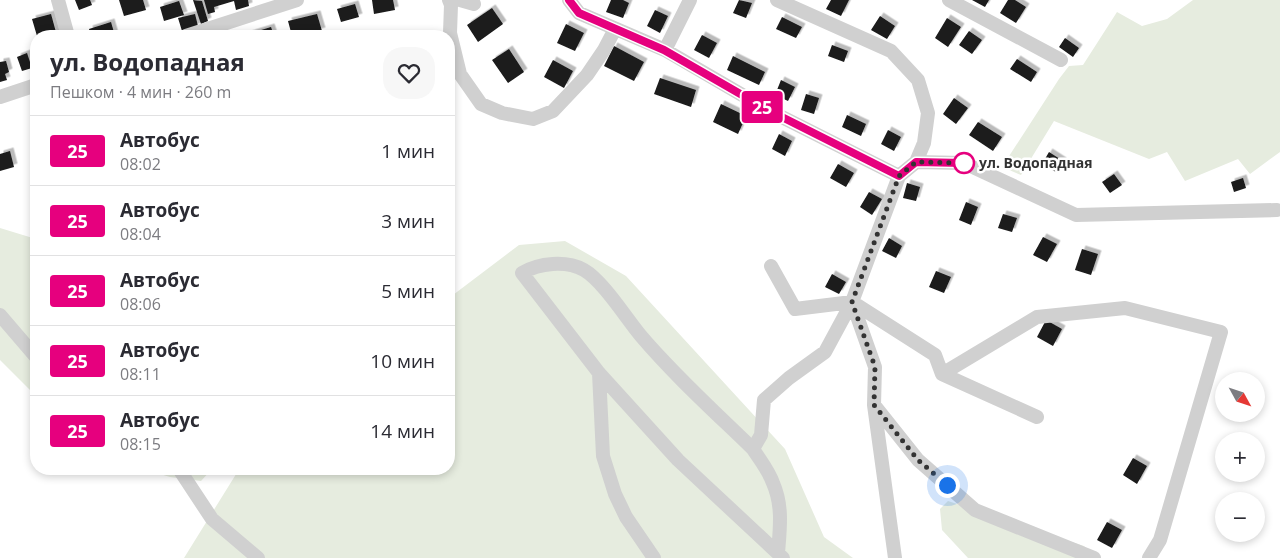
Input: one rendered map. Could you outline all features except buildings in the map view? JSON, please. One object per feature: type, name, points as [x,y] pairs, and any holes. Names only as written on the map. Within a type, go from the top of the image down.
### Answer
[{"type":"street","points":[[58,0],[66,30]]},
{"type":"street","points":[[204,30],[297,0]]},
{"type":"street","points":[[449,0],[451,5],[450,30]]},
{"type":"street","points":[[460,0],[474,4]]},
{"type":"street","points":[[569,0],[579,13],[664,50],[768,110],[899,176]]},
{"type":"street","points":[[664,50],[690,0]]},
{"type":"street","points":[[753,449],[761,435],[764,400],[789,378],[825,352],[852,302],[899,176],[916,162],[924,143],[928,113],[918,80],[891,51],[778,0]]},
{"type":"street","points":[[949,0],[1061,60]]},
{"type":"street","points":[[455,54],[460,74],[481,104],[502,112],[533,119],[553,111],[587,75],[604,50],[614,29]]},
{"type":"street","points":[[0,97],[30,87]]},
{"type":"street","points":[[916,162],[964,163],[1076,215],[1277,210]]},
{"type":"street","points":[[558,264],[585,270],[685,384],[753,449],[773,481],[779,499],[781,555],[678,460],[599,373],[522,273],[530,268],[541,265],[558,264]]},
{"type":"street","points":[[771,266],[795,309],[852,302],[935,355],[942,374],[1037,417]]},
{"type":"street","points":[[852,302],[875,367],[874,405],[895,558]]},
{"type":"street","points":[[942,374],[1037,317],[1125,308],[1220,332],[1160,540],[1149,558]]},
{"type":"street","points":[[0,315],[30,350]]},
{"type":"street","points":[[599,373],[604,456],[615,494],[626,516],[654,558]]},
{"type":"street","points":[[874,405],[918,460],[975,510],[1094,558]]},
{"type":"street","points":[[183,475],[212,519],[258,558]]},
{"type":"shaded area","points":[[1193,0],[1280,0],[1280,152],[1250,174],[1238,159],[1185,181],[1167,152],[1149,159],[1054,121],[1021,175],[1002,167],[1059,79],[1069,66],[1083,65],[1117,12],[1142,26],[1167,19]]},
{"type":"shaded area","points":[[0,228],[30,237],[30,390],[0,360]]},
{"type":"shaded area","points":[[565,241],[626,276],[785,449],[824,537],[853,558],[184,558],[236,475],[455,475],[455,293],[519,245]]},
{"type":"shaded area","points":[[164,475],[206,475],[201,481]]},
{"type":"shaded area","points":[[948,501],[1084,546],[1095,558],[968,558],[942,530],[940,509]]},
{"type":"bus line","name":"25","points":[[569,0],[579,13],[664,50],[768,110],[899,176],[916,162],[964,163]]},
{"type":"place","name":"ул. Водопадная","points":[[964,163]]},
{"type":"route","points":[[947,485],[918,460],[874,405],[875,367],[852,302],[899,176],[916,162],[964,163]]}]
